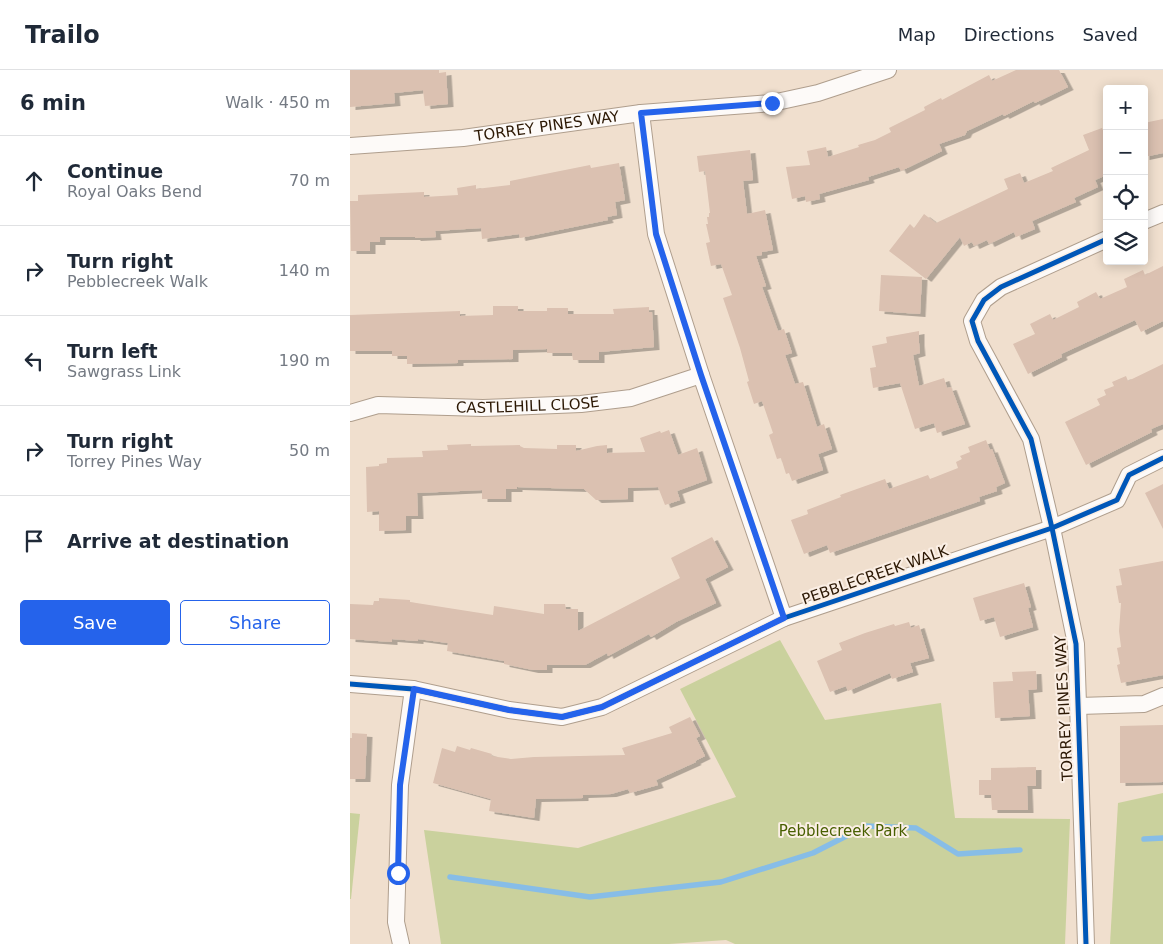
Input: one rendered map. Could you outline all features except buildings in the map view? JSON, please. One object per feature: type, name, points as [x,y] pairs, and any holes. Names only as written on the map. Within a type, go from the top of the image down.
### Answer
[{"type":"street","name":"TORREY PINES WAY","points":[[350,146],[463,138],[641,113],[772,103],[818,93],[888,70]]},
{"type":"street","points":[[641,113],[656,234],[701,375],[784,618]]},
{"type":"street","points":[[1146,220],[1163,213]]},
{"type":"street","name":"TORREY PINES WAY","points":[[1086,944],[1076,644],[1031,438],[978,342],[972,321],[984,300],[1001,287],[1103,240]]},
{"type":"street","name":"CASTLEHILL CLOSE","points":[[350,413],[378,405],[483,408],[582,404],[631,398],[701,375]]},
{"type":"street","name":"PEBBLECREEK WALK","points":[[350,684],[414,689],[509,710],[562,717],[602,707],[784,618],[1052,528],[1117,500],[1130,475],[1163,458]]},
{"type":"street","points":[[401,944],[396,922],[400,785],[414,689]]},
{"type":"street","points":[[1078,706],[1144,704],[1163,696]]},
{"type":"green space","name":"Pebblecreek Park","points":[[780,640],[825,720],[941,703],[955,818],[1070,819],[1065,944],[735,944],[726,940],[669,944],[441,944],[424,830],[578,848],[736,797],[680,689]]},
{"type":"green space","points":[[1163,793],[1163,944],[1110,944],[1118,803]]},
{"type":"green space","points":[[350,813],[360,814],[351,899],[350,899]]},
{"type":"waterway","points":[[450,877],[590,897],[721,882],[813,853],[866,826],[916,828],[958,854],[1020,850]]},
{"type":"waterway","points":[[1144,839],[1163,838]]},
{"type":"cycle path","points":[[1086,944],[1076,644],[1031,439],[978,341],[972,321],[984,300],[1001,287],[1103,241]]},
{"type":"cycle path","points":[[350,684],[413,689],[509,710],[562,717],[602,707],[784,618],[1052,528],[1117,500],[1129,475],[1163,458]]},
{"type":"route","points":[[398,873],[400,785],[414,689],[509,710],[562,717],[602,707],[784,618],[701,375],[656,234],[641,113],[772,103]]}]
